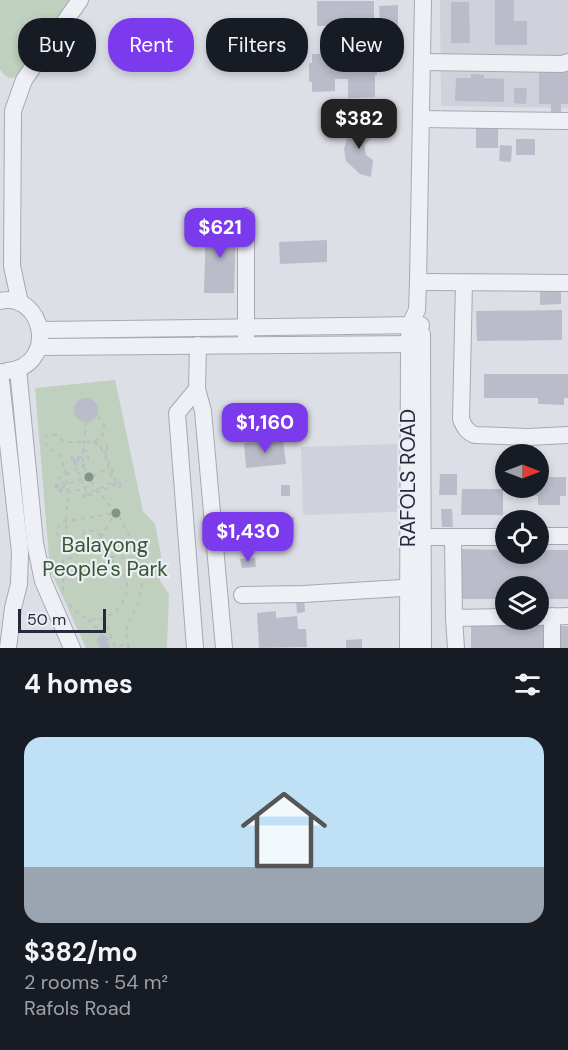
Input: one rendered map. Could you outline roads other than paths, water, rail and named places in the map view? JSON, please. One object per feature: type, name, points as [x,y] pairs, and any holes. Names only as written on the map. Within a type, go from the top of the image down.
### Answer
[{"type":"street","points":[[20,303],[12,266],[13,111],[24,80],[80,0]]},
{"type":"street","name":"RAFOLS ROAD","points":[[423,0],[416,320],[416,587],[423,648]]},
{"type":"street","points":[[422,62],[562,64],[568,62]]},
{"type":"street","points":[[421,119],[568,121]]},
{"type":"street","points":[[246,216],[246,345]]},
{"type":"street","points":[[418,282],[568,283]]},
{"type":"street","points":[[464,283],[461,419],[463,426],[475,435],[528,437],[568,435]]},
{"type":"street","points":[[0,301],[20,303],[30,309],[37,319],[40,339],[34,357],[27,364],[18,369],[0,371],[20,552],[19,584],[13,608],[8,648]]},
{"type":"street","points":[[40,339],[416,320]]},
{"type":"street","points":[[40,339],[198,345],[416,343]]},
{"type":"street","name":"RAFOLS ROAD","points":[[408,648],[422,537],[416,343]]},
{"type":"street","points":[[198,345],[196,389],[203,411],[224,648]]},
{"type":"street","points":[[18,369],[35,543],[42,581],[72,648]]},
{"type":"street","points":[[195,648],[177,413],[196,389]]},
{"type":"street","points":[[549,536],[568,536]]},
{"type":"street","points":[[422,537],[495,537]]},
{"type":"street","points":[[453,537],[456,648]]},
{"type":"street","points":[[188,561],[216,552]]},
{"type":"street","points":[[19,584],[30,578],[42,581]]},
{"type":"street","points":[[242,595],[303,594],[416,587]]},
{"type":"street","points":[[552,648],[553,616]]},
{"type":"street","points":[[454,618],[495,617]]},
{"type":"park label","name":"Balayong People's Park","points":[[105,557]]}]
